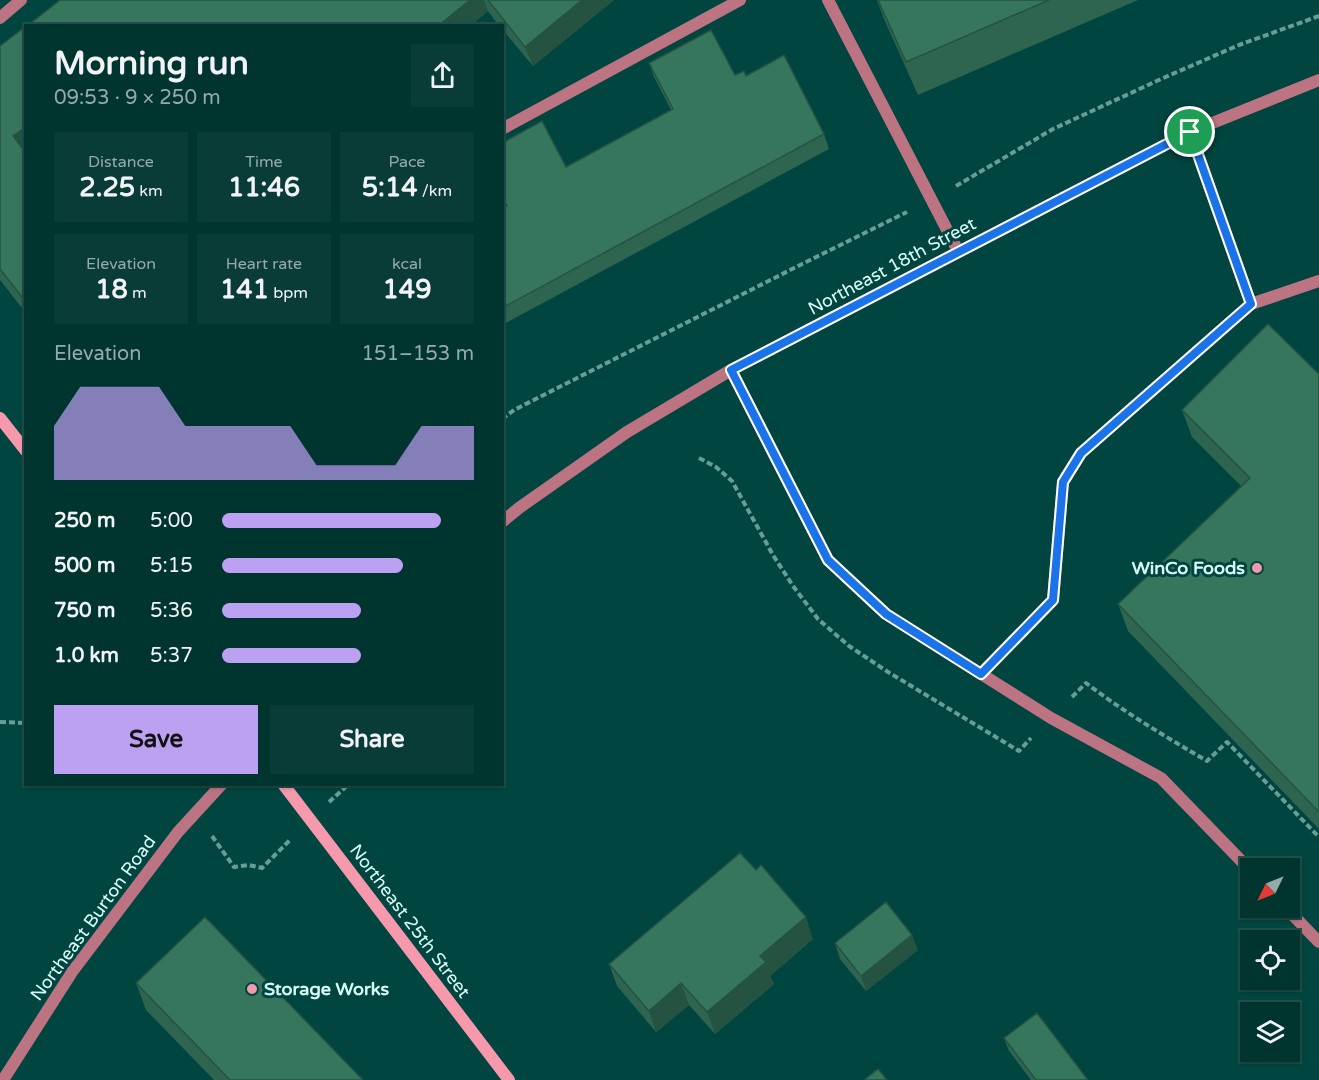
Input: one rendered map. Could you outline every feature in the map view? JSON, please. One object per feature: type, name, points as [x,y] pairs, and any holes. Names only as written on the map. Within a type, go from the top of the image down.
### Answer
[{"type":"main road","points":[[0,418],[24,448]]},
{"type":"main road","name":"Northeast 25th Street","points":[[285,786],[509,1080]]},
{"type":"street","points":[[0,18],[21,0]]},
{"type":"street","points":[[504,128],[740,0]]},
{"type":"street","points":[[828,0],[958,251]]},
{"type":"street","name":"Northeast 18th Street","points":[[504,520],[627,432],[731,370],[1190,132],[1319,80]]},
{"type":"street","points":[[1190,132],[1251,304]]},
{"type":"street","points":[[981,674],[1053,600],[1063,482],[1081,453],[1251,304],[1319,281]]},
{"type":"street","points":[[731,370],[828,560],[886,614],[1051,718],[1161,778],[1240,860]]},
{"type":"street","name":"Northeast Burton Road","points":[[3,1080],[72,972],[178,832],[220,786]]},
{"type":"street","points":[[1296,918],[1319,942]]},
{"type":"path","points":[[0,722],[24,723]]},
{"type":"path","points":[[195,813],[234,867],[249,865],[262,868],[310,819],[347,786]]},
{"type":"building","points":[[60,0],[470,0],[440,24],[30,24]]},
{"type":"building","points":[[488,0],[582,0],[525,47]]},
{"type":"building","points":[[878,0],[1049,0],[906,62]]},
{"type":"building","points":[[24,28],[24,128],[13,136],[24,150],[24,299],[0,269],[0,46]]},
{"type":"building","points":[[711,30],[735,75],[744,71],[746,76],[784,55],[824,134],[504,307],[504,207],[507,206],[504,201],[504,142],[542,121],[566,167],[673,109],[649,63]]},
{"type":"building","name":"WinCo Foods","points":[[1268,324],[1319,374],[1319,812],[1118,604],[1250,478],[1182,410]]},
{"type":"building","points":[[740,853],[756,870],[761,865],[806,917],[760,956],[766,962],[707,1012],[681,983],[649,1011],[609,964]]},
{"type":"building","points":[[886,902],[912,935],[861,976],[835,943]]},
{"type":"building","points":[[205,917],[363,1080],[230,1080],[136,983]]},
{"type":"building","points":[[1037,1013],[1088,1080],[1036,1080],[1004,1038]]},
{"type":"building","points":[[878,1069],[887,1080],[864,1080]]},
{"type":"place","name":"WinCo Foods","points":[[1257,568]]},
{"type":"place","name":"Storage Works","points":[[252,989]]},
{"type":"route","points":[[1190,132],[1251,304],[1081,453],[1063,482],[1053,600],[981,674],[886,614],[828,560],[731,370],[1190,132]]}]
